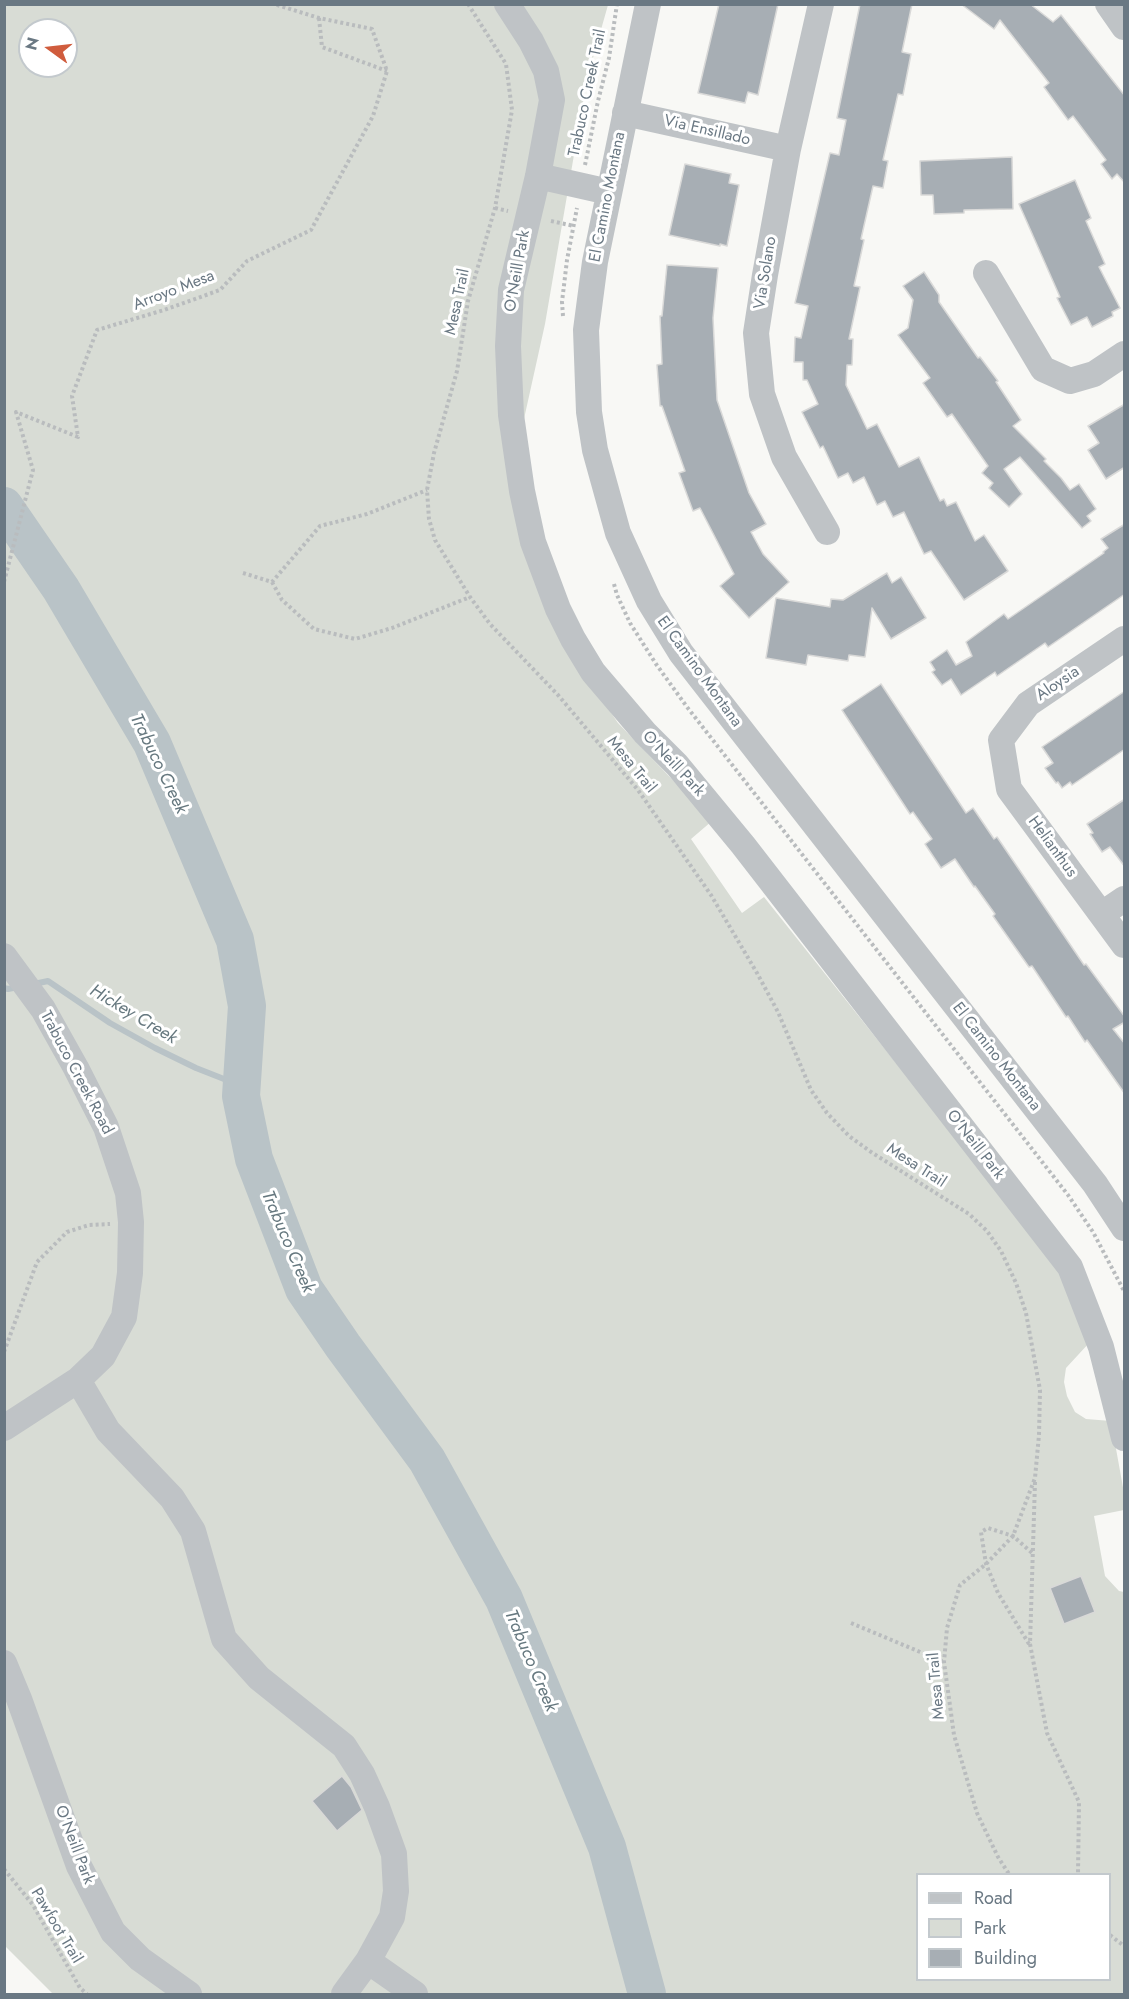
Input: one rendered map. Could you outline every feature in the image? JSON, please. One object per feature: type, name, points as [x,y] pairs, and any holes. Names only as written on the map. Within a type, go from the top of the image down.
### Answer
[{"type":"street","name":"O'Neill Park","points":[[507,4],[531,41],[546,70],[552,100],[538,176],[511,290],[508,346],[511,415],[522,492],[533,542],[558,609],[593,672],[645,733],[684,773],[743,845],[846,981],[1070,1267],[1101,1347],[1125,1438]]},
{"type":"street","name":"El Camino Montana","points":[[648,4],[589,294],[586,330],[589,412],[595,450],[618,533],[649,601],[681,653],[1095,1184],[1125,1228]]},
{"type":"street","name":"Via Solano","points":[[821,4],[788,149],[756,333],[762,394],[784,457],[827,532]]},
{"type":"street","points":[[1108,4],[1125,27]]},
{"type":"street","name":"Via Ensillado","points":[[625,113],[788,149]]},
{"type":"street","points":[[538,176],[609,192]]},
{"type":"street","points":[[986,273],[1043,369],[1070,381],[1094,374],[1125,354]]},
{"type":"street","name":"Aloysia","points":[[1001,740],[1028,704],[1125,639]]},
{"type":"street","name":"Helianthus","points":[[1001,740],[1009,789],[1125,945]]},
{"type":"street","points":[[1102,914],[1125,899]]},
{"type":"street","name":"Trabuco Creek Road","points":[[4,1428],[78,1380],[103,1356],[124,1317],[130,1273],[131,1222],[128,1192],[106,1127],[76,1068],[36,1000],[11,964]]},
{"type":"street","points":[[78,1380],[108,1431],[172,1498],[193,1531],[224,1639],[259,1678],[344,1746],[362,1774],[377,1807],[394,1854],[396,1891],[392,1917],[369,1961],[344,1995]]},
{"type":"street","name":"O'Neill Park","points":[[4,1663],[79,1866],[113,1932],[140,1959],[189,1995]]},
{"type":"street","points":[[369,1961],[415,1995]]},
{"type":"path","points":[[274,4],[319,18],[372,29],[387,71]]},
{"type":"path","name":"Mesa Trail","points":[[468,4],[506,64],[512,110],[495,208],[468,301],[456,371],[434,453],[427,490],[429,519],[435,540],[470,597],[490,624],[558,694],[638,790],[711,895],[778,1012],[811,1090],[827,1113],[849,1136],[871,1152],[969,1214],[987,1231],[1001,1251],[1016,1283],[1026,1313],[1040,1390],[1030,1644],[1047,1733],[1079,1802],[1078,1873]]},
{"type":"path","name":"Trabuco Creek Trail","points":[[581,186],[609,58],[617,4]]},
{"type":"path","points":[[319,18],[321,46],[387,71]]},
{"type":"path","name":"Arroyo Mesa","points":[[4,582],[33,470],[16,412],[78,437],[72,396],[98,330],[220,290],[247,261],[311,230],[372,116],[387,71]]},
{"type":"path","points":[[272,582],[320,526],[367,514],[427,490]]},
{"type":"path","points":[[243,573],[272,582],[282,600],[314,629],[354,639],[392,628],[470,597]]},
{"type":"path","points":[[4,1352],[37,1262],[67,1232],[89,1225],[131,1222]]},
{"type":"path","name":"Mesa Trail","points":[[1008,1873],[977,1813],[954,1735],[944,1662],[947,1628],[960,1585],[986,1564],[1013,1536],[1035,1478]]},
{"type":"path","points":[[1030,1644],[998,1593],[986,1564],[981,1532],[988,1528],[1013,1536],[1032,1553]]},
{"type":"path","points":[[851,1623],[944,1662]]},
{"type":"path","name":"Pawfoot Trail","points":[[4,1869],[33,1905],[80,1988],[87,1995]]},
{"type":"path","points":[[1111,1936],[1125,1946]]},
{"type":"green space","points":[[4,5],[608,5],[587,79],[545,324],[516,455],[555,630],[618,723],[712,821],[691,839],[742,913],[764,897],[1063,1273],[1090,1342],[1066,1368],[1064,1382],[1067,1396],[1075,1412],[1086,1419],[1111,1421],[1124,1493],[1124,1510],[1094,1516],[1105,1576],[1119,1591],[1124,1592],[1124,1994],[53,1994],[5,1946]]},
{"type":"building","points":[[719,4],[778,4],[758,95],[748,92],[745,103],[698,93]]},
{"type":"building","points":[[860,4],[912,4],[902,52],[911,54],[903,95],[898,94],[883,160],[888,161],[883,188],[873,186],[861,239],[864,240],[854,286],[860,287],[849,339],[853,339],[852,365],[847,365],[846,385],[867,429],[877,424],[899,467],[919,457],[940,501],[944,499],[947,506],[956,502],[975,541],[984,535],[1008,571],[964,600],[931,551],[924,554],[904,512],[893,517],[885,501],[877,505],[864,477],[853,483],[848,473],[838,478],[823,446],[820,448],[802,412],[818,404],[807,380],[803,380],[803,362],[794,362],[795,337],[801,338],[808,306],[795,303],[830,153],[839,155],[846,120],[837,118]]},
{"type":"building","points":[[961,4],[1030,4],[1053,22],[1061,15],[1125,96],[1125,183],[1117,174],[1112,179],[1101,164],[1106,160],[1073,116],[1068,120],[1044,87],[1049,83],[1000,20],[994,29]]},
{"type":"building","points":[[1012,157],[1013,209],[964,210],[964,213],[934,214],[933,195],[921,195],[920,161]]},
{"type":"building","points":[[685,164],[731,174],[729,183],[739,185],[727,246],[669,235]]},
{"type":"building","points":[[1075,180],[1091,218],[1086,221],[1105,264],[1099,267],[1120,308],[1112,312],[1113,316],[1092,327],[1087,317],[1071,325],[1057,298],[1060,297],[1019,204]]},
{"type":"building","points":[[667,265],[718,268],[713,318],[717,400],[749,493],[766,524],[751,532],[763,554],[789,582],[749,618],[720,586],[734,574],[700,508],[693,511],[679,473],[685,471],[662,406],[660,406],[657,365],[662,364],[660,316],[662,316]]},
{"type":"building","points":[[924,272],[939,295],[939,302],[978,358],[980,357],[998,381],[996,382],[1021,420],[1013,426],[1046,459],[1044,461],[1070,490],[1079,484],[1096,509],[1087,516],[1091,521],[1082,528],[1020,457],[1004,469],[1022,494],[1009,507],[989,488],[993,483],[982,473],[988,466],[952,414],[947,417],[923,383],[930,378],[898,335],[908,328],[913,300],[903,286]]},
{"type":"building","points":[[1125,404],[1125,467],[1106,479],[1088,450],[1099,443],[1088,426]]},
{"type":"building","points":[[1125,524],[1125,594],[1048,647],[1045,643],[997,676],[995,672],[961,695],[951,679],[942,685],[932,672],[935,670],[930,662],[947,650],[956,665],[972,656],[966,642],[1004,614],[1008,619],[1104,553],[1108,548],[1101,539]]},
{"type":"building","points":[[887,573],[892,583],[901,577],[926,618],[891,639],[872,608],[865,657],[849,655],[848,661],[808,655],[806,665],[766,658],[776,598],[830,607],[831,599],[843,600]]},
{"type":"building","points":[[881,684],[966,813],[973,808],[994,839],[997,837],[1084,965],[1086,964],[1125,1017],[1125,1022],[1113,1029],[1125,1044],[1125,1094],[1087,1040],[1085,1042],[1068,1016],[1066,1017],[1032,966],[1029,967],[993,916],[995,914],[955,859],[941,868],[925,844],[932,839],[913,812],[910,814],[842,710]]},
{"type":"building","points":[[1125,691],[1125,749],[1072,785],[1070,782],[1062,788],[1045,768],[1053,763],[1042,747]]},
{"type":"building","points":[[1125,799],[1125,867],[1110,847],[1102,852],[1090,834],[1093,833],[1087,824]]},
{"type":"building","points":[[1081,1576],[1095,1612],[1064,1624],[1050,1588]]},
{"type":"building","points":[[342,1776],[351,1787],[362,1810],[337,1831],[312,1801]]},
{"type":"waterway","name":"Trabuco Creek","points":[[4,506],[61,589],[152,743],[235,940],[247,1006],[241,1096],[254,1159],[304,1289],[427,1460],[504,1599],[607,1847],[647,1994]]},
{"type":"waterway","name":"Hickey Creek","points":[[34,984],[48,981],[110,1023],[155,1048],[224,1079],[241,1096]]},
{"type":"waterway","name":"Hickey Creek","points":[[4,988],[18,987]]}]
